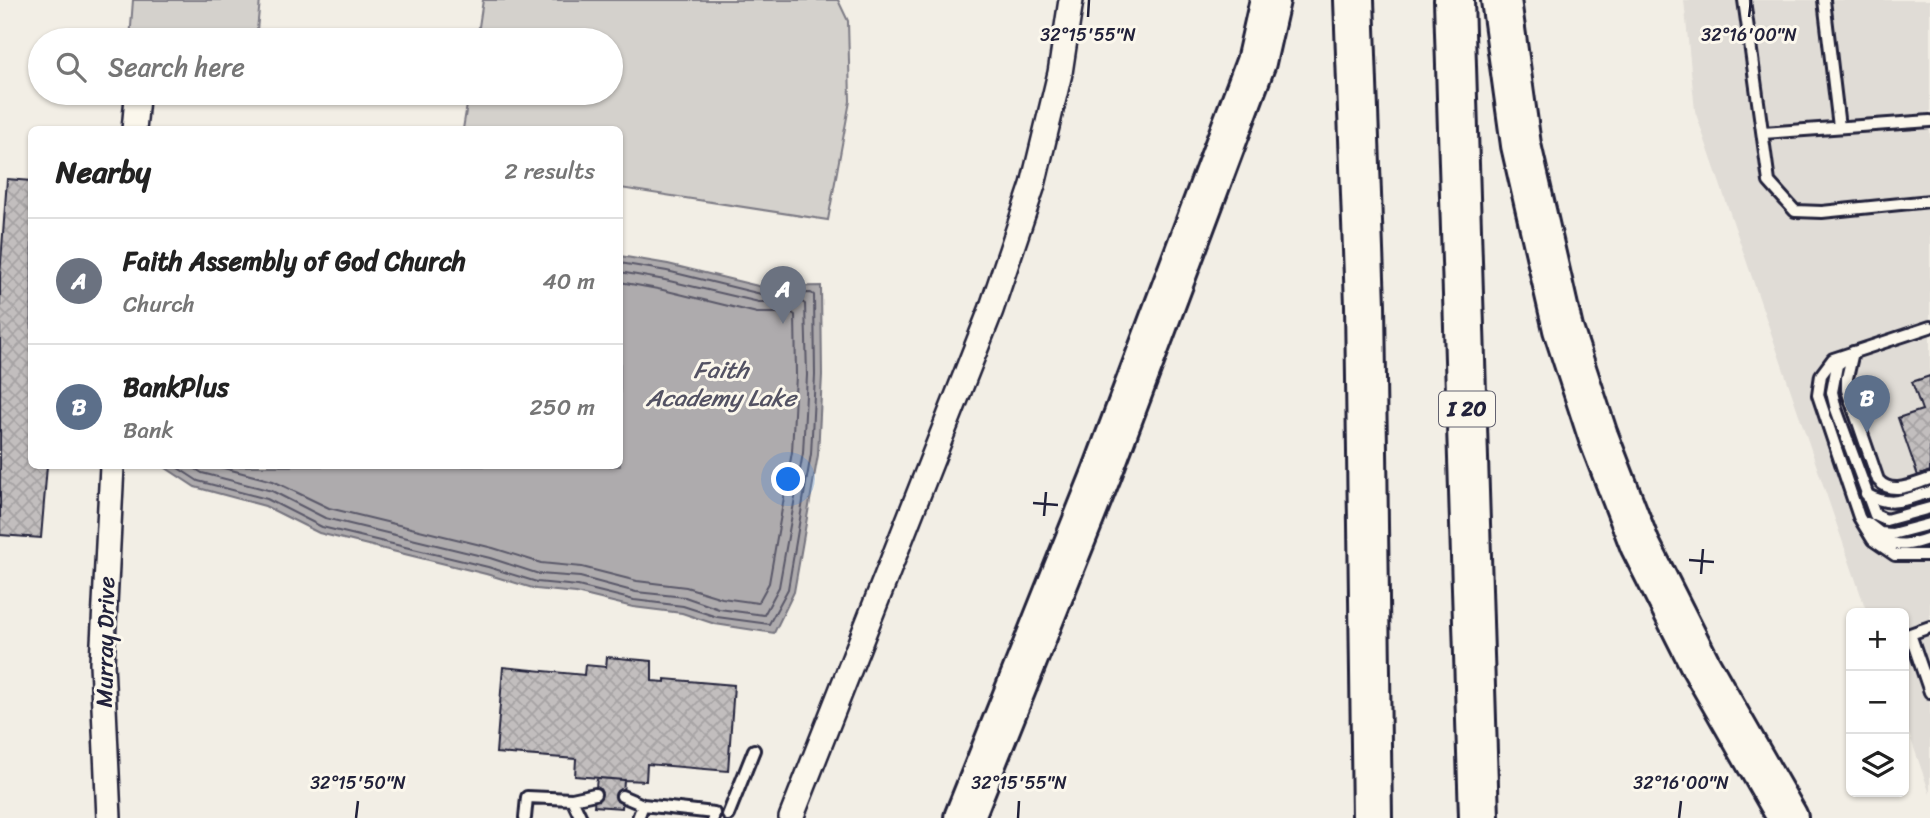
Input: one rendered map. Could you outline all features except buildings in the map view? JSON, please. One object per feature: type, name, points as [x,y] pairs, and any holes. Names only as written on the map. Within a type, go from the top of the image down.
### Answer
[{"type":"highway","points":[[964,818],[1101,472],[1256,62],[1270,0]]},
{"type":"highway","points":[[1354,0],[1365,319],[1372,818]]},
{"type":"highway","name":"I 20","points":[[1454,0],[1479,818]]},
{"type":"highway","points":[[1501,0],[1521,145],[1563,329],[1598,436],[1646,557],[1701,666],[1788,818]]},
{"type":"street","points":[[791,818],[991,310],[1033,185],[1060,73],[1071,0]]},
{"type":"street","points":[[134,126],[136,105]]},
{"type":"street","name":"Murray Drive","points":[[109,818],[102,663],[112,469]]},
{"type":"lane","points":[[1744,0],[1769,182],[1795,211],[1822,212],[1930,201]]},
{"type":"lane","points":[[1824,0],[1839,127]]},
{"type":"lane","points":[[1763,133],[1930,121]]},
{"type":"lane","points":[[1930,327],[1833,359],[1821,375],[1818,395],[1859,517],[1873,540],[1895,555],[1930,555]]},
{"type":"lane","points":[[1853,352],[1847,390],[1878,480],[1884,487],[1903,488],[1930,479]]},
{"type":"lane","points":[[1853,352],[1837,365],[1832,392],[1875,515],[1886,520],[1930,508]]},
{"type":"lane","points":[[1866,494],[1881,502],[1896,503],[1930,492]]},
{"type":"lane","points":[[1859,517],[1880,533],[1892,534],[1930,524]]},
{"type":"lane","points":[[1859,517],[1877,538],[1892,545],[1909,545],[1930,538]]},
{"type":"lane","points":[[1930,627],[1910,634],[1930,692]]},
{"type":"lane","points":[[622,796],[643,805],[732,816],[754,751]]},
{"type":"lane","points":[[525,818],[527,796],[572,799],[595,794]]},
{"type":"lane","points":[[572,799],[580,818]]},
{"type":"lane","points":[[638,818],[643,805]]},
{"type":"shaded area","points":[[133,0],[260,0],[257,28],[131,28]]},
{"type":"shaded area","points":[[483,0],[838,0],[848,21],[850,101],[828,220],[623,188],[623,126],[464,126],[467,105],[623,105],[623,28],[479,28]]},
{"type":"shaded area","points":[[1684,0],[1930,0],[1930,794],[1909,733],[1909,608],[1865,608],[1695,111]]},
{"type":"water","name":"Faith Academy Lake","points":[[623,256],[668,264],[762,287],[821,286],[822,375],[818,455],[794,592],[774,633],[715,624],[682,613],[633,607],[576,593],[536,589],[319,533],[265,506],[195,487],[168,469],[623,469]]},
{"type":"place","name":"Faith Assembly of God Church","points":[[783,324]]},
{"type":"place","name":"BankPlus","points":[[1867,433]]}]
